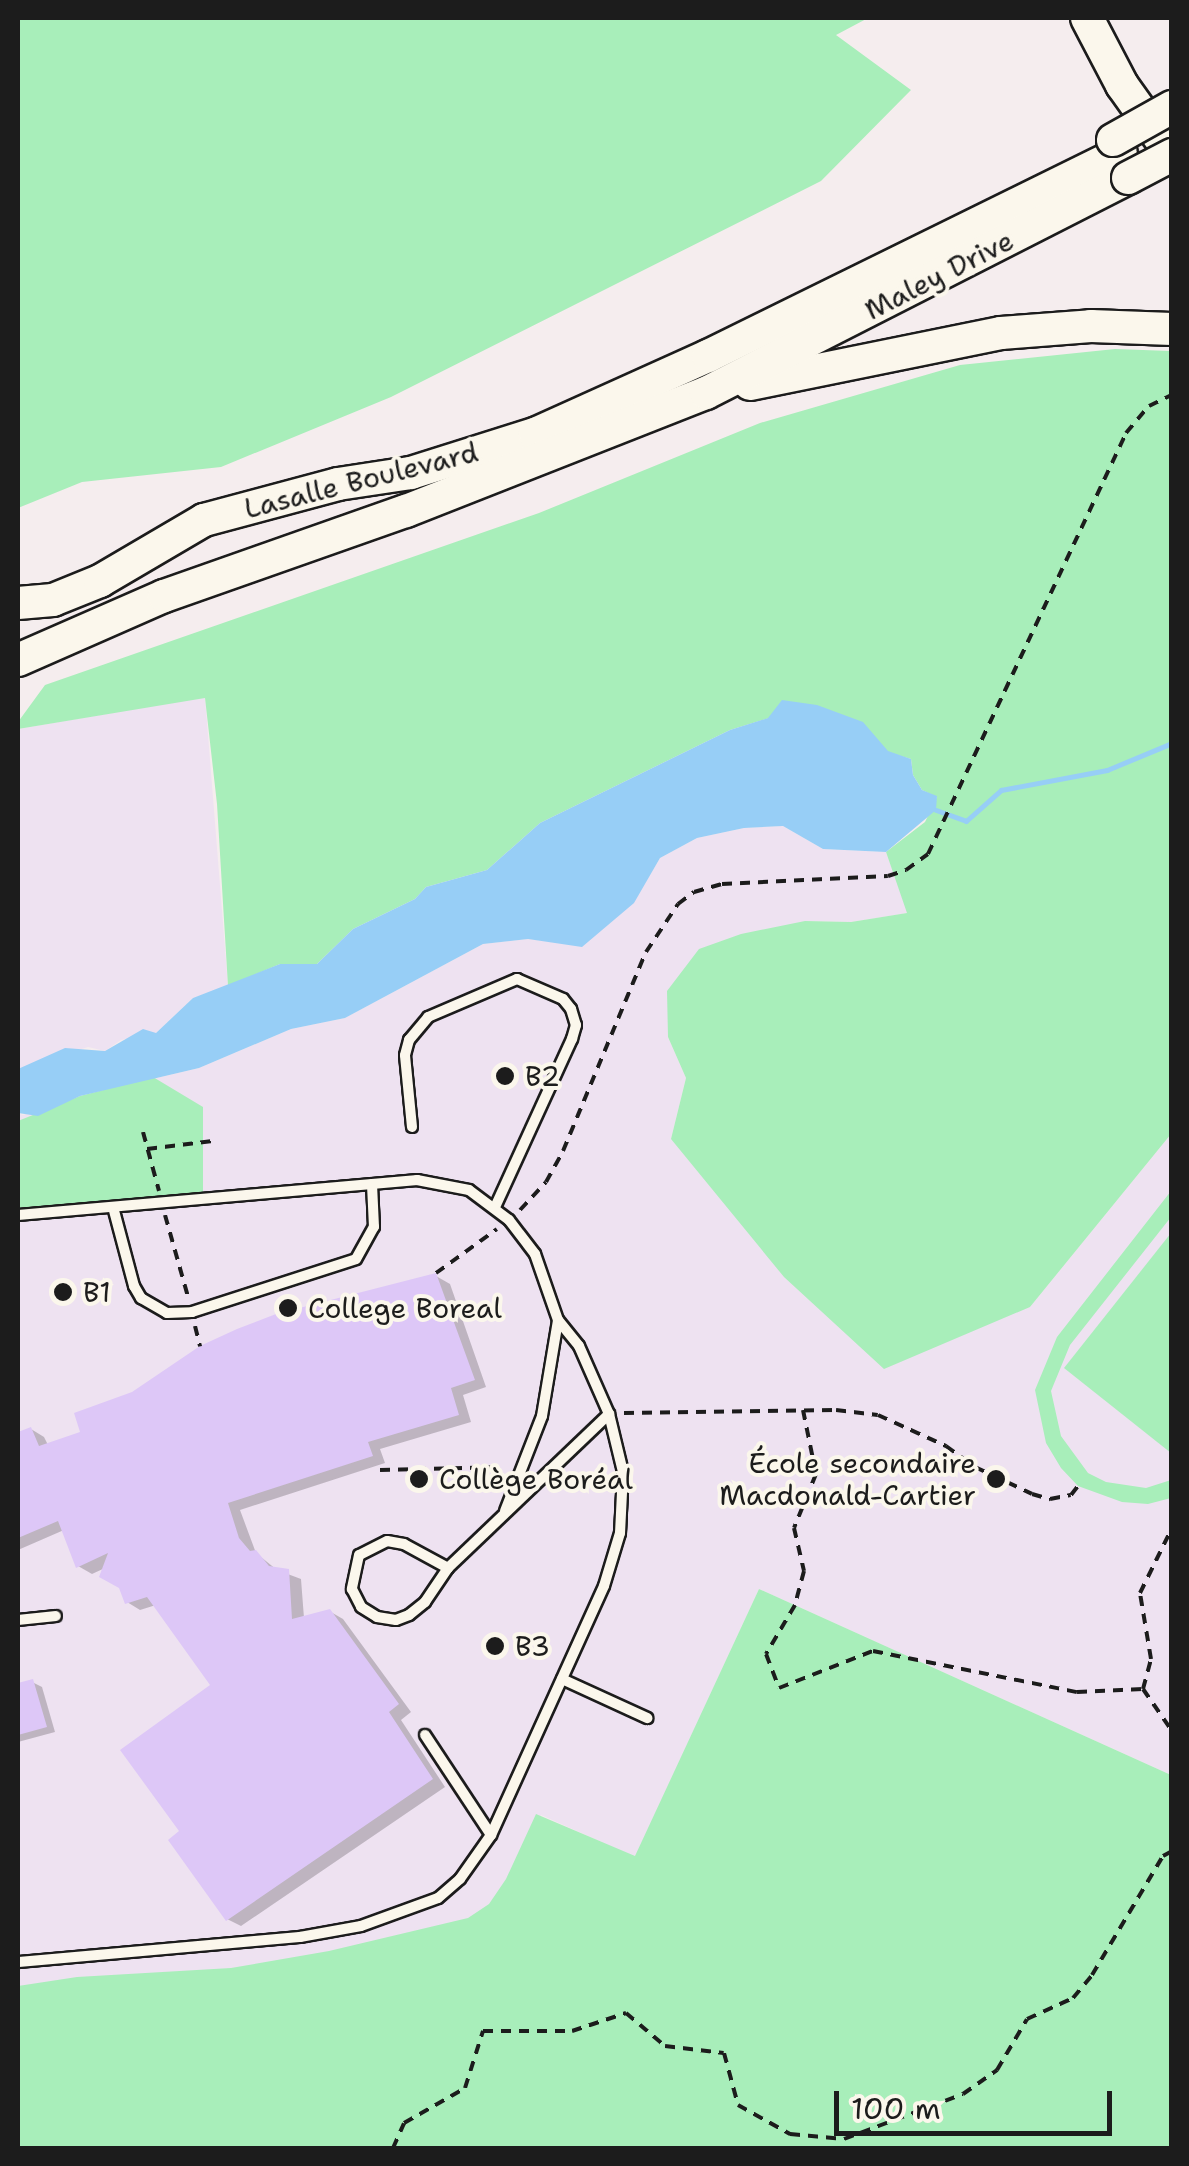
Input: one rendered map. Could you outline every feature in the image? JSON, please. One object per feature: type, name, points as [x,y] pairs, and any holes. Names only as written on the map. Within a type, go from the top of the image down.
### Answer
[{"type":"highway","points":[[1087,18],[1122,85],[1172,155]]},
{"type":"highway","points":[[1121,157],[1172,107]]},
{"type":"highway","name":"Maley Drive","points":[[706,393],[1172,127]]},
{"type":"highway","name":"Maley Drive","points":[[708,356],[1121,157],[1172,155]]},
{"type":"highway","points":[[706,393],[1001,333],[1091,326],[1172,329]]},
{"type":"highway","name":"Lasalle Boulevard","points":[[18,603],[53,600],[100,581],[204,520],[338,484],[411,473],[535,434],[708,356]]},
{"type":"highway","name":"Lasalle Boulevard","points":[[18,660],[164,596],[406,511],[706,393]]},
{"type":"lane","points":[[412,1128],[405,1055],[409,1040],[428,1016],[518,979],[563,999],[572,1008],[576,1025],[572,1038],[495,1207]]},
{"type":"lane","points":[[18,1214],[372,1184],[434,1181],[469,1190],[509,1220],[535,1254],[558,1320],[578,1346],[609,1414],[623,1472],[620,1533],[604,1586],[491,1835],[460,1879],[438,1898],[361,1926],[228,1945],[18,1962]]},
{"type":"lane","points":[[113,1207],[141,1298],[167,1313],[192,1312],[356,1259],[374,1227],[372,1184]]},
{"type":"lane","points":[[504,1515],[542,1416],[558,1320]]},
{"type":"lane","points":[[448,1568],[404,1544],[387,1540],[359,1555],[352,1589],[362,1607],[377,1617],[396,1620],[426,1602],[448,1568],[609,1414]]},
{"type":"lane","points":[[18,1620],[56,1616]]},
{"type":"lane","points":[[562,1679],[648,1718]]},
{"type":"lane","points":[[425,1735],[491,1835]]},
{"type":"path","points":[[436,1274],[509,1220],[546,1182],[563,1151],[646,952],[678,904],[694,892],[722,884],[888,876],[906,870],[928,854],[1126,433],[1149,406],[1172,395]]},
{"type":"path","points":[[143,1132],[200,1346]]},
{"type":"path","points":[[148,1148],[213,1141]]},
{"type":"path","points":[[609,1414],[802,1410],[878,1415],[946,1446],[974,1467],[1032,1494],[1050,1499],[1071,1495],[1078,1486]]},
{"type":"path","points":[[802,1410],[816,1474],[794,1528],[804,1570],[795,1605],[766,1654],[780,1688],[872,1651],[1077,1692],[1143,1689]]},
{"type":"path","points":[[380,1470],[524,1466]]},
{"type":"path","points":[[1172,1528],[1140,1594],[1151,1659],[1143,1689],[1172,1732]]},
{"type":"path","points":[[393,2148],[404,2124],[465,2088],[482,2031],[572,2031],[626,2012],[664,2046],[724,2052],[738,2106],[790,2134],[844,2139],[929,2107],[963,2094],[997,2070],[1026,2019],[1072,1998],[1092,1975],[1162,1856],[1172,1851]]},
{"type":"shaded area","points":[[205,697],[228,986],[193,998],[156,1033],[121,1040],[105,1051],[88,1047],[18,1069],[18,729]]},
{"type":"shaded area","name":"Collège Boréal","points":[[783,826],[823,849],[886,852],[908,913],[851,922],[805,921],[668,1037],[686,1078],[671,1139],[1030,1307],[1171,1134],[1171,1775],[759,1589],[635,1857],[541,1815],[393,2148],[18,2148],[18,1113],[23,1115],[80,1096],[199,1068],[291,1029],[345,1018],[483,944],[528,939],[582,946],[633,903],[660,858],[697,838],[744,828]]},
{"type":"green space","points":[[18,18],[868,18],[836,35],[911,90],[821,181],[391,397],[221,467],[82,482],[18,508]]},
{"type":"green space","points":[[1115,349],[1171,351],[1171,1134],[1030,1307],[884,1369],[784,1277],[671,1139],[686,1078],[668,1037],[667,991],[699,949],[741,934],[805,921],[851,922],[907,913],[886,852],[925,822],[937,797],[922,790],[913,775],[911,759],[769,718],[730,730],[540,823],[487,870],[426,887],[415,899],[353,929],[317,964],[280,964],[228,986],[217,804],[205,698],[18,729],[18,722],[45,685],[539,513],[760,423],[960,365]]},
{"type":"green space","points":[[153,1077],[203,1107],[203,1197],[18,1214],[18,1121],[80,1096]]},
{"type":"green space","points":[[1171,1191],[1171,1217],[1070,1345],[1051,1391],[1061,1436],[1088,1473],[1106,1482],[1146,1488],[1171,1480],[1171,1498],[1148,1504],[1122,1502],[1078,1486],[1061,1468],[1046,1443],[1035,1390],[1057,1337]]},
{"type":"green space","points":[[1171,1233],[1171,1453],[1064,1368]]},
{"type":"green space","points":[[759,1589],[1171,1775],[1171,2148],[18,2148],[18,1986],[77,1977],[231,1968],[329,1951],[468,1918],[489,1904],[506,1879],[536,1814],[635,1856]]},
{"type":"water","points":[[782,700],[817,705],[863,722],[888,751],[911,759],[913,775],[922,790],[937,796],[936,810],[886,852],[823,849],[783,826],[744,828],[697,838],[660,858],[634,903],[582,947],[528,939],[483,944],[345,1018],[291,1029],[199,1068],[80,1096],[38,1116],[18,1113],[18,1069],[65,1048],[105,1051],[143,1029],[156,1033],[193,998],[280,964],[317,964],[353,929],[415,899],[426,887],[487,870],[540,823],[730,730],[768,718]]},
{"type":"building","points":[[436,1273],[475,1380],[451,1388],[459,1415],[368,1442],[373,1456],[228,1503],[239,1538],[250,1551],[256,1550],[269,1566],[289,1569],[292,1619],[330,1609],[399,1704],[389,1712],[433,1779],[226,1921],[168,1840],[179,1831],[120,1750],[210,1685],[147,1597],[125,1604],[119,1588],[99,1577],[108,1553],[76,1568],[58,1521],[18,1538],[18,1432],[31,1427],[39,1446],[80,1432],[74,1413],[132,1392],[200,1346],[237,1329],[276,1314]]},
{"type":"building","points":[[33,1679],[47,1727],[18,1735],[18,1683]]},
{"type":"waterway","points":[[936,810],[966,821],[1001,790],[1107,770],[1172,743]]},
{"type":"place","name":"B2","points":[[505,1076]]},
{"type":"place","name":"B1","points":[[63,1292]]},
{"type":"place","name":"College Boreal","points":[[288,1308]]},
{"type":"place","name":"Collège Boréal","points":[[419,1479]]},
{"type":"place","name":"École secondaire Macdonald-Cartier","points":[[996,1479]]},
{"type":"place","name":"B3","points":[[495,1646]]}]
